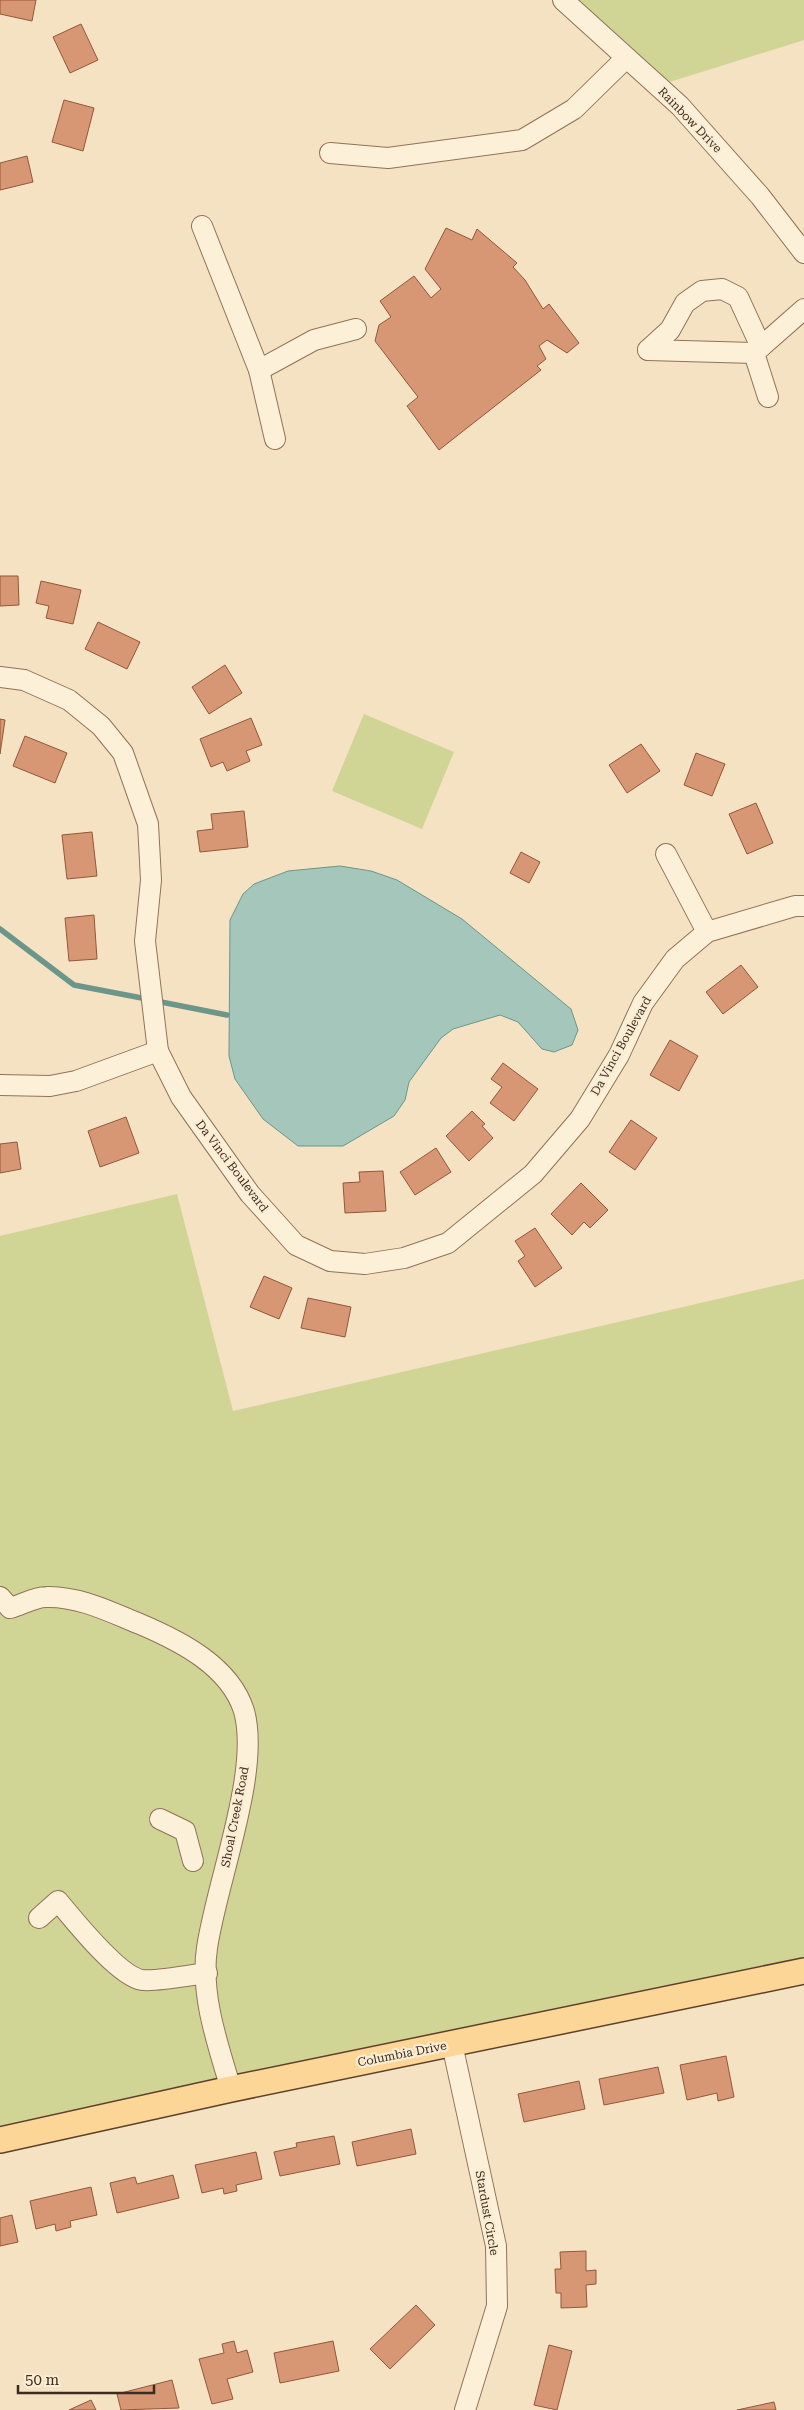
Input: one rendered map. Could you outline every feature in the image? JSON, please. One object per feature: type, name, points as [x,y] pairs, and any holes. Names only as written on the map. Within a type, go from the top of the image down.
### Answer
[{"type":"main road","name":"Columbia Drive","points":[[0,2140],[231,2089],[804,1971]]},
{"type":"street","name":"Rainbow Drive","points":[[563,0],[680,106],[760,196],[804,252]]},
{"type":"street","points":[[330,153],[388,158],[522,140],[574,109],[626,58]]},
{"type":"street","points":[[202,226],[259,370],[275,439]]},
{"type":"street","points":[[768,397],[757,350],[738,297],[722,289],[702,291],[685,303],[670,330],[648,350],[757,350],[804,309]]},
{"type":"street","points":[[259,370],[314,340],[356,329]]},
{"type":"street","name":"Da Vinci Boulevard","points":[[0,677],[24,680],[69,700],[101,726],[123,753],[148,824],[151,880],[145,941],[158,1051],[181,1097],[207,1137],[250,1194],[296,1245],[330,1261],[365,1264],[404,1258],[448,1243],[533,1174],[580,1119],[619,1055],[643,1003],[675,959],[707,932],[795,906],[804,906]]},
{"type":"street","points":[[666,854],[707,932]]},
{"type":"street","points":[[0,1085],[50,1086],[76,1081],[158,1051]]},
{"type":"street","name":"Shoal Creek Road","points":[[4,1607],[45,1597],[87,1602],[166,1635],[201,1656],[219,1671],[236,1695],[244,1712],[246,1775],[206,1950],[207,1993],[231,2089]]},
{"type":"street","points":[[160,1819],[185,1831],[193,1861]]},
{"type":"street","points":[[39,1918],[58,1901],[92,1940],[122,1969],[141,1980],[207,1974]]},
{"type":"street","name":"Stardust Circle","points":[[452,2044],[496,2246],[496,2306],[465,2410]]},
{"type":"green space","points":[[573,0],[804,0],[804,40],[660,85]]},
{"type":"green space","points":[[364,714],[454,752],[422,829],[332,791]]},
{"type":"green space","points":[[177,1194],[233,1411],[804,1279],[804,1966],[0,2140],[0,1236]]},
{"type":"water","points":[[340,866],[371,871],[397,880],[462,919],[571,1009],[578,1030],[572,1045],[554,1052],[542,1049],[518,1022],[500,1015],[453,1029],[441,1038],[409,1082],[405,1100],[394,1116],[343,1146],[298,1146],[263,1119],[235,1079],[229,1056],[230,920],[243,894],[254,884],[288,871]]},
{"type":"building","points":[[0,0],[36,0],[32,21],[0,14]]},
{"type":"building","points":[[81,24],[98,60],[70,73],[53,37]]},
{"type":"building","points":[[64,100],[94,108],[83,151],[52,142]]},
{"type":"building","points":[[27,156],[33,182],[0,190],[0,163]]},
{"type":"building","points":[[446,228],[472,240],[477,229],[517,263],[513,267],[525,280],[543,309],[549,304],[579,343],[567,353],[547,340],[539,346],[546,359],[537,366],[541,370],[439,450],[407,406],[418,397],[375,341],[379,325],[391,317],[380,301],[414,276],[431,298],[441,289],[425,269]]},
{"type":"building","points":[[0,576],[18,576],[19,605],[0,606]]},
{"type":"building","points":[[41,581],[81,590],[73,624],[46,618],[49,606],[36,603]]},
{"type":"building","points":[[98,622],[140,642],[127,669],[85,649]]},
{"type":"building","points":[[225,665],[242,693],[209,714],[192,687]]},
{"type":"building","points":[[251,718],[262,745],[246,751],[250,761],[227,771],[223,762],[211,767],[200,739]]},
{"type":"building","points":[[0,719],[5,720],[0,754]]},
{"type":"building","points":[[25,736],[67,753],[55,783],[13,766]]},
{"type":"building","points":[[641,744],[660,771],[627,793],[609,765]]},
{"type":"building","points":[[696,753],[725,764],[712,796],[684,785]]},
{"type":"building","points":[[756,803],[773,843],[747,854],[729,814]]},
{"type":"building","points":[[244,811],[248,847],[200,852],[197,831],[213,829],[211,814]]},
{"type":"building","points":[[92,832],[97,876],[67,879],[62,835]]},
{"type":"building","points":[[521,852],[540,862],[529,883],[510,873]]},
{"type":"building","points":[[94,915],[97,959],[69,961],[65,918]]},
{"type":"building","points":[[741,965],[758,987],[723,1014],[706,992]]},
{"type":"building","points":[[670,1040],[698,1056],[679,1091],[650,1075]]},
{"type":"building","points":[[503,1063],[538,1089],[514,1121],[490,1103],[502,1087],[491,1079]]},
{"type":"building","points":[[472,1111],[485,1124],[482,1126],[493,1138],[469,1161],[446,1136]]},
{"type":"building","points":[[126,1117],[139,1153],[100,1167],[88,1131]]},
{"type":"building","points":[[631,1120],[657,1138],[635,1170],[609,1152]]},
{"type":"building","points":[[17,1142],[21,1169],[0,1173],[0,1144]]},
{"type":"building","points":[[436,1148],[451,1172],[415,1195],[400,1172]]},
{"type":"building","points":[[383,1171],[386,1211],[345,1213],[343,1183],[360,1182],[359,1172]]},
{"type":"building","points":[[581,1183],[608,1210],[590,1228],[584,1222],[572,1235],[551,1214]]},
{"type":"building","points":[[535,1228],[562,1268],[535,1287],[518,1261],[525,1256],[515,1241]]},
{"type":"building","points":[[264,1276],[292,1288],[279,1319],[250,1307]]},
{"type":"building","points":[[308,1298],[351,1307],[345,1337],[301,1328]]},
{"type":"building","points":[[726,2056],[734,2097],[718,2101],[717,2093],[687,2100],[680,2065]]},
{"type":"building","points":[[658,2067],[664,2093],[604,2105],[599,2079]]},
{"type":"building","points":[[579,2081],[585,2109],[524,2122],[518,2094]]},
{"type":"building","points":[[411,2129],[416,2154],[357,2166],[352,2142]]},
{"type":"building","points":[[334,2136],[340,2164],[280,2176],[274,2152],[297,2147],[296,2143]]},
{"type":"building","points":[[256,2152],[262,2179],[236,2185],[237,2191],[224,2194],[223,2188],[202,2193],[195,2165]]},
{"type":"building","points":[[173,2175],[179,2198],[117,2213],[110,2183],[135,2177],[137,2184]]},
{"type":"building","points":[[91,2187],[97,2215],[70,2221],[71,2227],[56,2231],[55,2224],[36,2229],[30,2201]]},
{"type":"building","points":[[12,2215],[18,2242],[0,2246],[0,2218]]},
{"type":"building","points":[[586,2251],[586,2271],[596,2270],[596,2284],[586,2285],[587,2307],[561,2308],[561,2293],[556,2293],[555,2269],[561,2269],[560,2252]]},
{"type":"building","points":[[416,2305],[435,2325],[390,2369],[370,2349]]},
{"type":"building","points":[[234,2341],[237,2353],[247,2350],[253,2372],[227,2379],[233,2399],[212,2404],[199,2359],[224,2353],[222,2344]]},
{"type":"building","points":[[333,2341],[339,2371],[280,2383],[274,2353]]},
{"type":"building","points":[[549,2345],[572,2351],[557,2410],[534,2405]]},
{"type":"building","points":[[172,2380],[179,2408],[121,2410],[117,2394]]},
{"type":"building","points":[[91,2400],[96,2410],[69,2410]]},
{"type":"building","points":[[774,2402],[776,2410],[737,2410]]},
{"type":"waterway","points":[[0,929],[74,985],[147,999]]},
{"type":"waterway","points":[[156,1001],[227,1015]]}]
